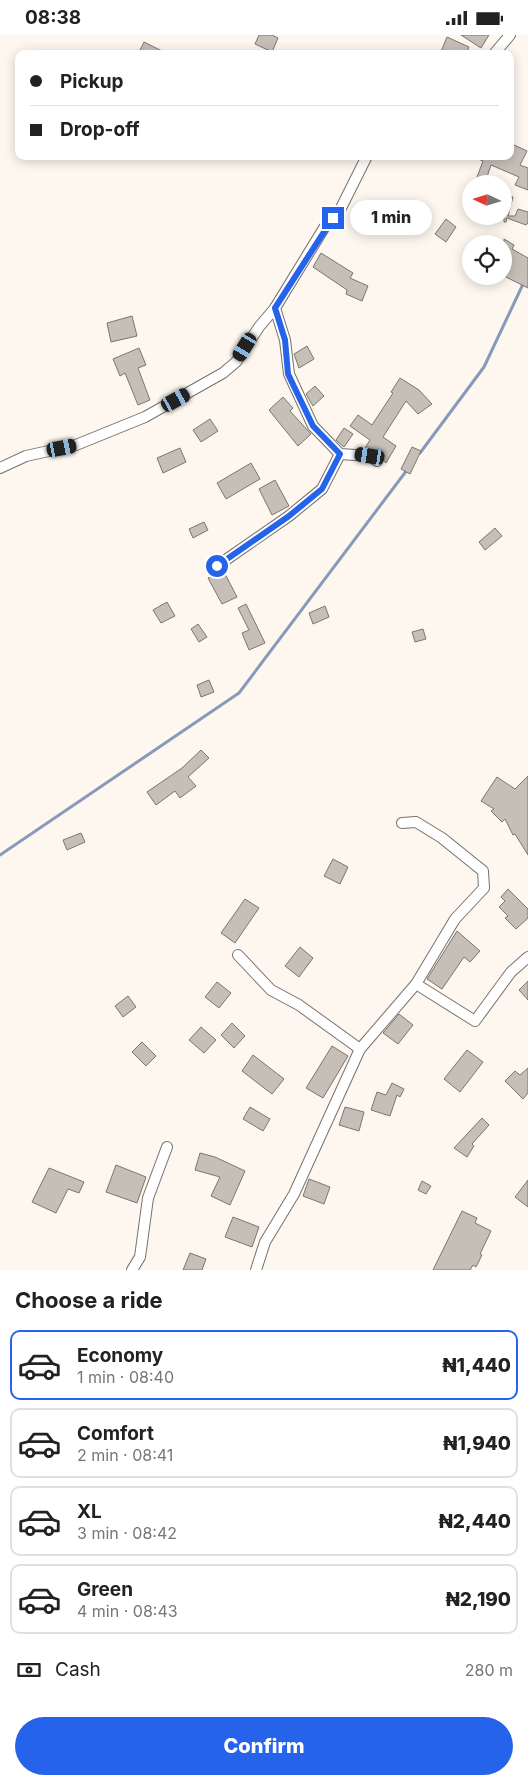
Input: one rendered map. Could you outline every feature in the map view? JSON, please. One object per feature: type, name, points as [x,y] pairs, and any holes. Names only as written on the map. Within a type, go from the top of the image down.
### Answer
[{"type":"street","points":[[497,50],[510,35]]},
{"type":"street","points":[[0,468],[26,456],[76,445],[145,417],[223,373],[236,362],[259,327],[275,308],[324,228],[341,208],[365,160]]},
{"type":"street","points":[[275,308],[285,340],[288,374],[313,426],[340,454],[370,456],[377,461]]},
{"type":"street","points":[[217,566],[289,516],[322,489],[340,454]]},
{"type":"street","points":[[256,1270],[265,1242],[294,1193],[360,1049],[416,983],[456,919],[484,888],[483,871],[442,838],[416,822],[402,823]]},
{"type":"street","points":[[238,955],[272,991],[299,1005],[360,1049]]},
{"type":"street","points":[[416,983],[475,1021],[511,971],[528,957]]},
{"type":"street","points":[[132,1270],[140,1257],[148,1198],[167,1147]]},
{"type":"building","points":[[259,35],[272,35],[278,38],[273,50],[268,50],[255,44]]},
{"type":"building","points":[[461,35],[489,35],[481,48]]},
{"type":"building","points":[[447,37],[469,47],[468,50],[442,50]]},
{"type":"building","points":[[144,42],[160,50],[140,50]]},
{"type":"building","points":[[514,145],[527,151],[520,165],[528,168],[528,190],[515,185],[519,177],[491,165],[488,175],[478,175],[483,161],[481,160],[514,160]]},
{"type":"building","points":[[518,209],[528,212],[528,223],[526,225],[512,220],[512,216],[515,216]]},
{"type":"building","points":[[446,219],[456,227],[446,242],[435,234]]},
{"type":"building","points":[[512,249],[528,258],[528,288],[512,280]]},
{"type":"building","points":[[321,253],[353,273],[350,278],[368,286],[362,301],[346,294],[347,290],[313,267]]},
{"type":"building","points":[[132,316],[137,336],[111,342],[107,323]]},
{"type":"building","points":[[307,346],[314,359],[299,368],[294,354]]},
{"type":"building","points":[[139,348],[146,365],[138,368],[150,400],[138,405],[125,373],[120,376],[113,359]]},
{"type":"building","points":[[400,378],[419,390],[432,404],[418,414],[406,401],[383,437],[396,446],[386,463],[374,450],[365,448],[370,440],[350,426],[358,415],[372,425],[393,393],[391,392]]},
{"type":"building","points":[[315,386],[324,396],[313,406],[306,394]]},
{"type":"building","points":[[283,397],[293,408],[290,411],[311,434],[298,446],[269,410]]},
{"type":"building","points":[[210,419],[218,431],[201,442],[193,430]]},
{"type":"building","points":[[344,428],[353,434],[344,447],[336,440]]},
{"type":"building","points":[[412,447],[421,451],[410,474],[401,469]]},
{"type":"building","points":[[180,448],[186,462],[163,473],[157,458]]},
{"type":"building","points":[[251,463],[260,479],[226,499],[217,483]]},
{"type":"building","points":[[275,480],[289,506],[272,515],[259,489]]},
{"type":"building","points":[[204,522],[208,530],[193,538],[189,529]]},
{"type":"building","points":[[495,528],[502,536],[485,550],[479,542]]},
{"type":"building","points":[[223,570],[237,597],[222,604],[208,578]]},
{"type":"building","points":[[167,602],[175,616],[161,623],[153,610]]},
{"type":"building","points":[[246,604],[265,643],[249,650],[242,633],[249,630],[238,608]]},
{"type":"building","points":[[325,606],[329,617],[313,624],[309,613]]},
{"type":"building","points":[[198,624],[207,637],[199,642],[191,629]]},
{"type":"building","points":[[423,629],[426,639],[415,642],[412,632]]},
{"type":"building","points":[[209,680],[214,692],[201,697],[197,685]]},
{"type":"building","points":[[201,750],[209,758],[188,777],[196,786],[180,798],[175,791],[156,805],[147,792],[182,768]]},
{"type":"building","points":[[528,776],[528,855],[515,834],[513,835],[505,819],[502,822],[491,811],[494,809],[481,801],[497,777],[515,789]]},
{"type":"building","points":[[81,833],[85,842],[67,850],[63,840]]},
{"type":"building","points":[[333,859],[348,867],[340,884],[324,876]]},
{"type":"building","points":[[508,889],[528,909],[528,918],[516,929],[505,918],[508,916],[499,907],[505,901],[501,897]]},
{"type":"building","points":[[245,899],[259,908],[235,943],[221,933]]},
{"type":"building","points":[[457,931],[480,951],[470,962],[464,957],[442,989],[427,979]]},
{"type":"building","points":[[300,947],[313,958],[299,977],[285,966]]},
{"type":"building","points":[[528,981],[528,1000],[519,990]]},
{"type":"building","points":[[217,982],[231,993],[219,1008],[205,997]]},
{"type":"building","points":[[128,996],[136,1007],[123,1017],[115,1006]]},
{"type":"building","points":[[399,1014],[413,1025],[398,1044],[383,1033]]},
{"type":"building","points":[[232,1023],[245,1036],[234,1048],[221,1035]]},
{"type":"building","points":[[201,1027],[216,1040],[204,1053],[189,1040]]},
{"type":"building","points":[[142,1042],[156,1056],[146,1066],[132,1052]]},
{"type":"building","points":[[332,1046],[348,1056],[323,1098],[306,1088]]},
{"type":"building","points":[[467,1050],[483,1062],[460,1092],[444,1079]]},
{"type":"building","points":[[253,1055],[284,1079],[272,1094],[242,1071]]},
{"type":"building","points":[[528,1068],[528,1093],[523,1099],[505,1081],[515,1071],[520,1075]]},
{"type":"building","points":[[392,1083],[404,1089],[400,1097],[397,1095],[390,1116],[371,1110],[377,1092],[386,1095]]},
{"type":"building","points":[[250,1107],[270,1119],[263,1131],[243,1119]]},
{"type":"building","points":[[345,1107],[364,1112],[359,1131],[339,1125]]},
{"type":"building","points":[[482,1118],[489,1125],[472,1144],[474,1146],[467,1157],[454,1148]]},
{"type":"building","points":[[200,1153],[215,1157],[245,1171],[230,1205],[211,1196],[220,1177],[195,1170]]},
{"type":"building","points":[[116,1165],[146,1177],[137,1203],[106,1192]]},
{"type":"building","points":[[49,1168],[84,1182],[79,1193],[68,1189],[56,1213],[32,1202]]},
{"type":"building","points":[[309,1179],[330,1187],[324,1204],[303,1196]]},
{"type":"building","points":[[528,1180],[528,1207],[515,1197]]},
{"type":"building","points":[[422,1181],[431,1186],[426,1194],[418,1190]]},
{"type":"building","points":[[462,1211],[477,1218],[475,1223],[491,1231],[480,1254],[482,1255],[476,1267],[473,1265],[470,1270],[433,1270]]},
{"type":"building","points":[[233,1217],[259,1227],[252,1247],[225,1237]]},
{"type":"building","points":[[190,1253],[206,1259],[202,1270],[183,1270]]},
{"type":"waterway","points":[[420,453],[484,367],[524,282]]},
{"type":"waterway","points":[[0,855],[239,693],[407,470]]},
{"type":"route","points":[[217,566],[289,516],[322,489],[340,454],[328,444],[313,426],[288,374],[285,340],[275,308],[324,228],[333,218]]}]
